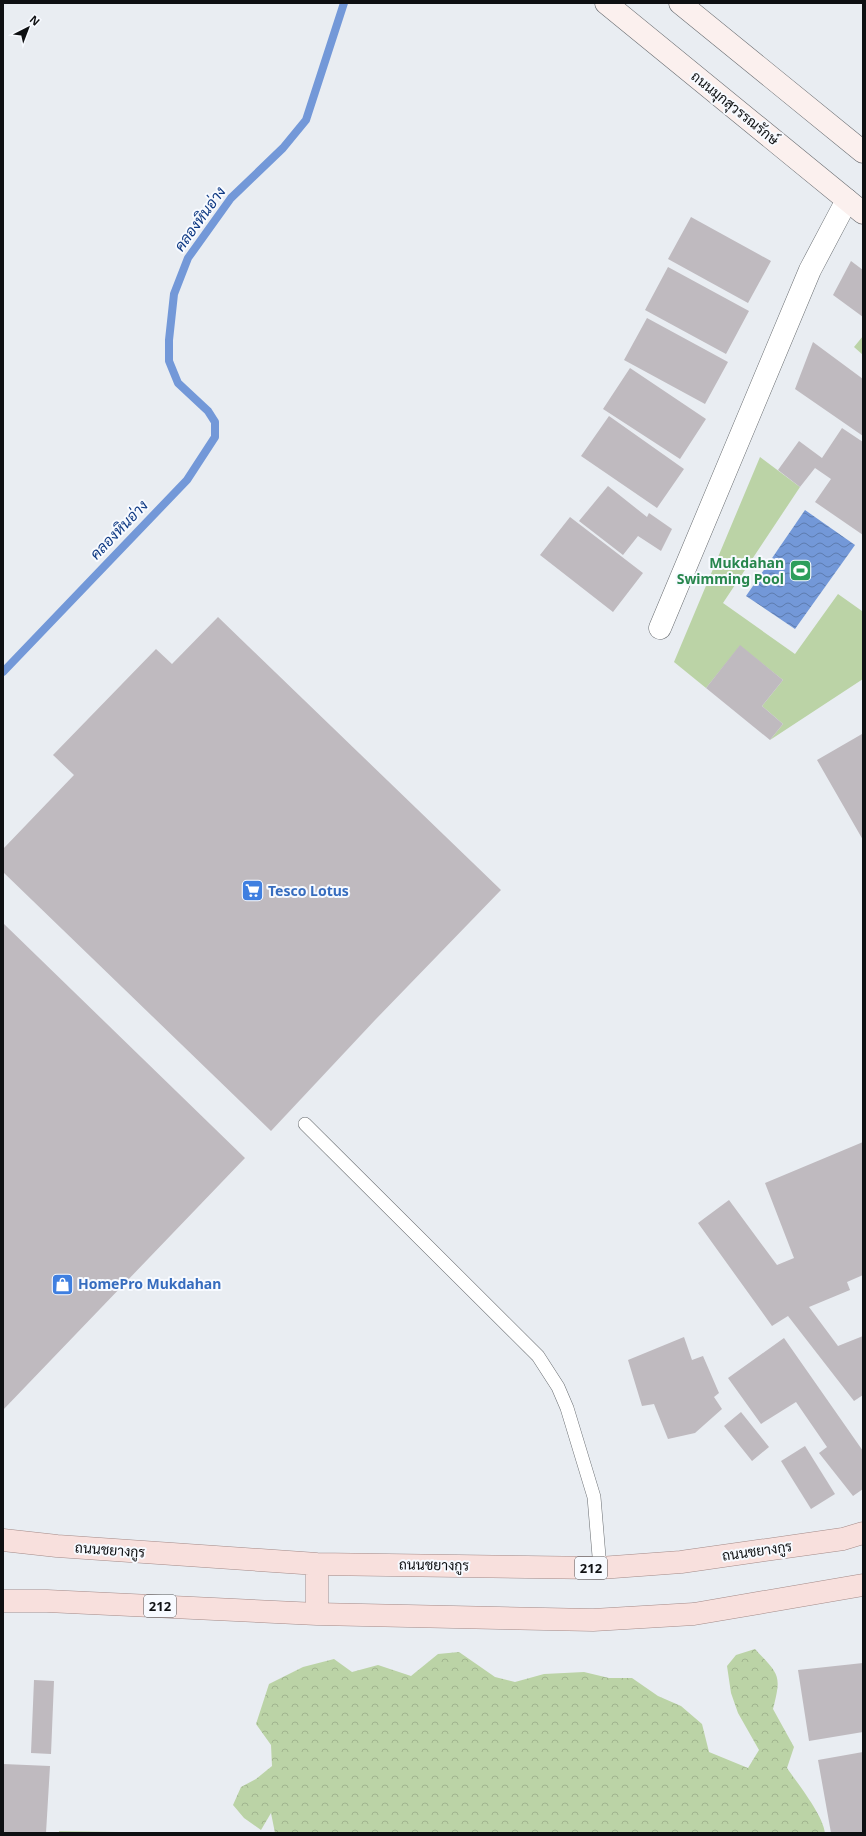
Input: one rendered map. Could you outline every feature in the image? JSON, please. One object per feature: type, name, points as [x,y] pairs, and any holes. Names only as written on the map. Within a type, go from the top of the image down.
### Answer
[{"type":"main road","name":"ถนนมุกสุวรรณรักษ์","points":[[606,3],[855,207]]},
{"type":"main road","points":[[680,3],[862,149]]},
{"type":"main road","name":"ถนนชยางกูร","points":[[3,1540],[57,1546],[317,1564],[600,1568],[681,1562],[843,1539],[863,1533]]},
{"type":"main road","points":[[317,1564],[317,1614]]},
{"type":"main road","name":"212","points":[[3,1601],[47,1601],[317,1614],[593,1620],[694,1614],[863,1585]]},
{"type":"street","points":[[660,628],[810,270],[855,207]]},
{"type":"lane","points":[[305,1124],[538,1356],[558,1387],[567,1408],[594,1497],[600,1568]]},
{"type":"green space","points":[[863,336],[863,355],[854,347]]},
{"type":"green space","points":[[760,457],[800,487],[723,603],[795,654],[838,594],[862,611],[863,610],[863,679],[770,740],[783,724],[762,706],[783,680],[740,646],[706,688],[674,662]]},
{"type":"green space","points":[[755,1649],[774,1670],[778,1681],[773,1709],[794,1747],[787,1768],[815,1809],[825,1833],[275,1833],[271,1813],[261,1830],[244,1818],[233,1805],[241,1787],[256,1779],[272,1766],[271,1745],[256,1724],[269,1684],[303,1667],[334,1659],[352,1672],[378,1665],[411,1676],[438,1654],[459,1652],[495,1677],[515,1682],[544,1674],[584,1672],[609,1678],[632,1678],[658,1696],[681,1706],[702,1724],[709,1752],[748,1768],[759,1750],[738,1713],[731,1693],[727,1666],[736,1655]]},
{"type":"green space","points":[[59,1831],[180,1833],[59,1833]]},
{"type":"water","name":"Mukdahan Swimming Pool","points":[[805,510],[855,545],[795,629],[746,596]]},
{"type":"building","points":[[691,217],[771,261],[748,303],[668,259]]},
{"type":"building","points":[[851,261],[863,270],[863,317],[833,295]]},
{"type":"building","points":[[668,267],[749,311],[726,354],[645,310]]},
{"type":"building","points":[[647,318],[728,362],[705,404],[624,360]]},
{"type":"building","points":[[813,342],[863,379],[863,436],[795,389]]},
{"type":"building","points":[[630,368],[706,419],[680,459],[603,409]]},
{"type":"building","points":[[609,416],[684,469],[657,508],[581,456]]},
{"type":"building","points":[[842,428],[863,442],[863,535],[815,502],[831,479],[815,468],[800,487],[778,470],[799,441],[822,458]]},
{"type":"building","points":[[608,486],[647,517],[649,513],[672,529],[661,551],[638,536],[623,555],[579,521]]},
{"type":"building","points":[[570,517],[643,573],[613,612],[540,555]]},
{"type":"building","points":[[218,617],[501,890],[376,1019],[271,1131],[3,872],[3,849],[74,775],[53,755],[156,649],[172,664]]},
{"type":"building","points":[[740,645],[783,680],[762,706],[783,724],[770,740],[706,688]]},
{"type":"building","points":[[862,734],[863,735],[863,840],[817,760]]},
{"type":"building","name":"HomePro Mukdahan","points":[[3,923],[245,1158],[3,1410]]},
{"type":"building","points":[[863,1142],[863,1275],[847,1282],[850,1290],[809,1307],[838,1346],[863,1336],[863,1395],[854,1401],[788,1316],[772,1326],[698,1223],[729,1200],[777,1265],[794,1258],[765,1183]]},
{"type":"building","points":[[684,1337],[692,1360],[703,1356],[719,1393],[714,1397],[722,1409],[695,1433],[668,1439],[654,1404],[642,1406],[628,1360]]},
{"type":"building","points":[[784,1338],[863,1451],[863,1489],[853,1496],[819,1453],[827,1447],[796,1402],[761,1424],[728,1378]]},
{"type":"building","points":[[741,1412],[769,1447],[752,1461],[724,1426]]},
{"type":"building","points":[[805,1446],[835,1494],[811,1509],[781,1461]]},
{"type":"building","points":[[863,1663],[863,1732],[809,1741],[798,1670]]},
{"type":"building","points":[[34,1680],[54,1681],[51,1754],[31,1753]]},
{"type":"building","points":[[863,1752],[863,1833],[831,1833],[818,1760]]},
{"type":"building","points":[[3,1764],[50,1766],[46,1833],[3,1833]]},
{"type":"waterway","name":"คลองหินอ่าง","points":[[3,672],[187,480],[215,437],[215,422],[208,411],[178,383],[169,361],[169,340],[174,294],[188,258],[231,198],[283,148],[306,120],[344,3]]},
{"type":"place","name":"Mukdahan Swimming Pool","points":[[800,571]]},
{"type":"place","name":"Tesco Lotus","points":[[252,891]]},
{"type":"place","name":"HomePro Mukdahan","points":[[63,1284]]}]
